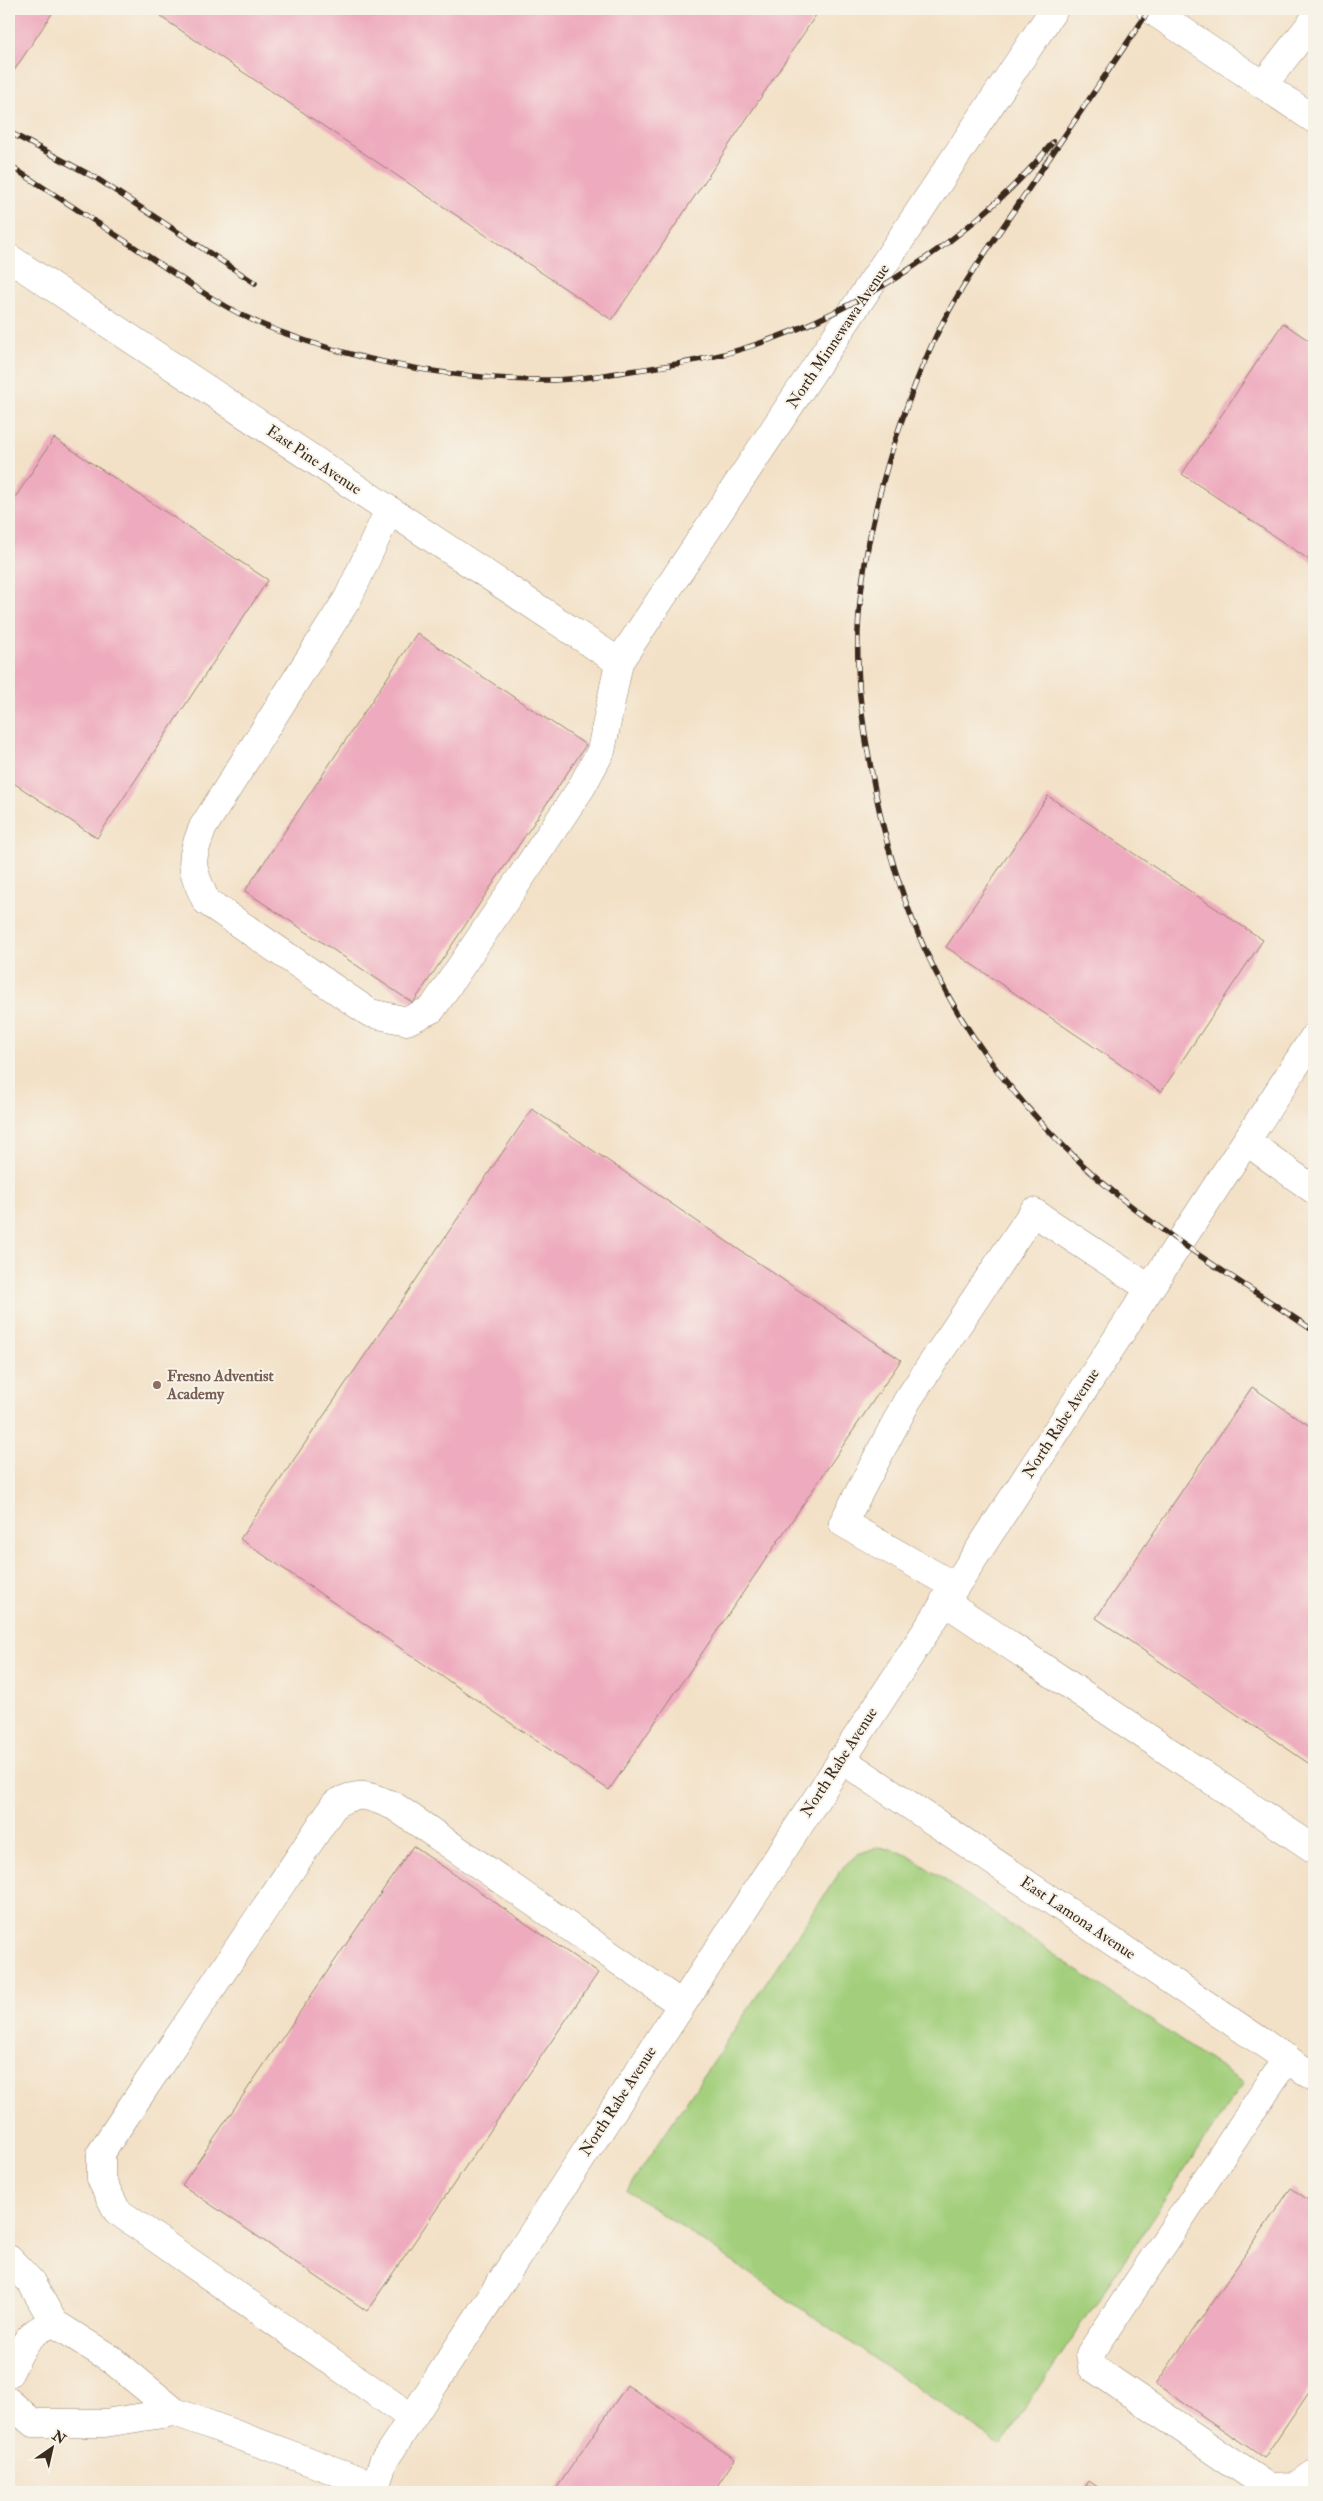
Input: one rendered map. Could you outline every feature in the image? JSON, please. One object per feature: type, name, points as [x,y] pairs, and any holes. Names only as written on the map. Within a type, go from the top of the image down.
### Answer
[{"type":"street","name":"North Minnewawa Avenue","points":[[619,662],[1054,9]]},
{"type":"street","points":[[1150,9],[1314,119]]},
{"type":"street","points":[[1262,84],[1314,20]]},
{"type":"street","name":"East Pine Avenue","points":[[10,262],[619,662]]},
{"type":"street","points":[[389,510],[356,584],[203,826],[192,855],[194,874],[206,901],[370,1013],[407,1021],[432,1009],[581,788],[601,751],[619,662]]},
{"type":"street","name":"North Rabe Avenue","points":[[375,2489],[384,2462],[412,2418],[1314,1037]]},
{"type":"street","points":[[1246,1141],[1314,1190]]},
{"type":"street","points":[[1149,1288],[1033,1212],[907,1401],[843,1523],[949,1594],[1314,1849]]},
{"type":"street","name":"East Lamona Avenue","points":[[841,1759],[1314,2077]]},
{"type":"street","points":[[412,2418],[117,2211],[101,2179],[102,2153],[109,2142],[336,1804],[351,1795],[372,1797],[394,1806],[681,2004]]},
{"type":"street","points":[[1287,2058],[1090,2354],[1092,2367],[1268,2487],[1297,2486],[1314,2474]]},
{"type":"street","points":[[9,2260],[31,2282],[54,2324],[110,2359],[175,2412],[375,2489]]},
{"type":"street","points":[[9,2373],[28,2338],[39,2329],[54,2324]]},
{"type":"street","points":[[9,2402],[33,2423],[105,2423],[175,2412]]},
{"type":"green space","points":[[875,1848],[893,1849],[909,1856],[1243,2083],[1001,2445],[627,2190],[844,1866],[858,1854]]},
{"type":"building","points":[[9,9],[55,9],[9,78]]},
{"type":"building","points":[[167,9],[820,9],[612,320],[161,17]]},
{"type":"building","points":[[1283,323],[1314,344],[1314,563],[1182,474]]},
{"type":"building","points":[[54,438],[268,580],[97,838],[9,780],[9,507]]},
{"type":"building","points":[[417,633],[586,745],[413,1003],[245,891]]},
{"type":"building","points":[[1048,796],[1263,940],[1161,1092],[946,947]]},
{"type":"building","points":[[532,1109],[901,1360],[609,1790],[240,1539]]},
{"type":"building","points":[[1252,1387],[1314,1429],[1314,1767],[1096,1618]]},
{"type":"building","points":[[413,1846],[598,1973],[367,2311],[182,2185]]},
{"type":"building","points":[[1291,2188],[1314,2204],[1314,2384],[1264,2458],[1156,2384]]},
{"type":"building","points":[[627,2385],[735,2459],[713,2492],[554,2492]]},
{"type":"building","points":[[1089,2481],[1105,2492],[1082,2492]]},
{"type":"railway","points":[[1150,9],[970,276],[939,330],[915,384],[889,462],[868,544],[858,625],[858,664],[862,711],[875,790],[888,845],[904,898],[924,947],[948,994],[975,1039],[1007,1083],[1083,1165],[1137,1211],[1314,1331]]},
{"type":"railway","points":[[9,132],[96,178],[255,283]]},
{"type":"railway","points":[[9,165],[212,298],[244,316],[278,331],[373,360],[438,372],[503,379],[548,380],[607,375],[716,356],[788,333],[830,314],[873,292],[953,238],[990,208],[1023,176],[1053,142]]},
{"type":"place","name":"Fresno Adventist Academy","points":[[157,1385]]}]
